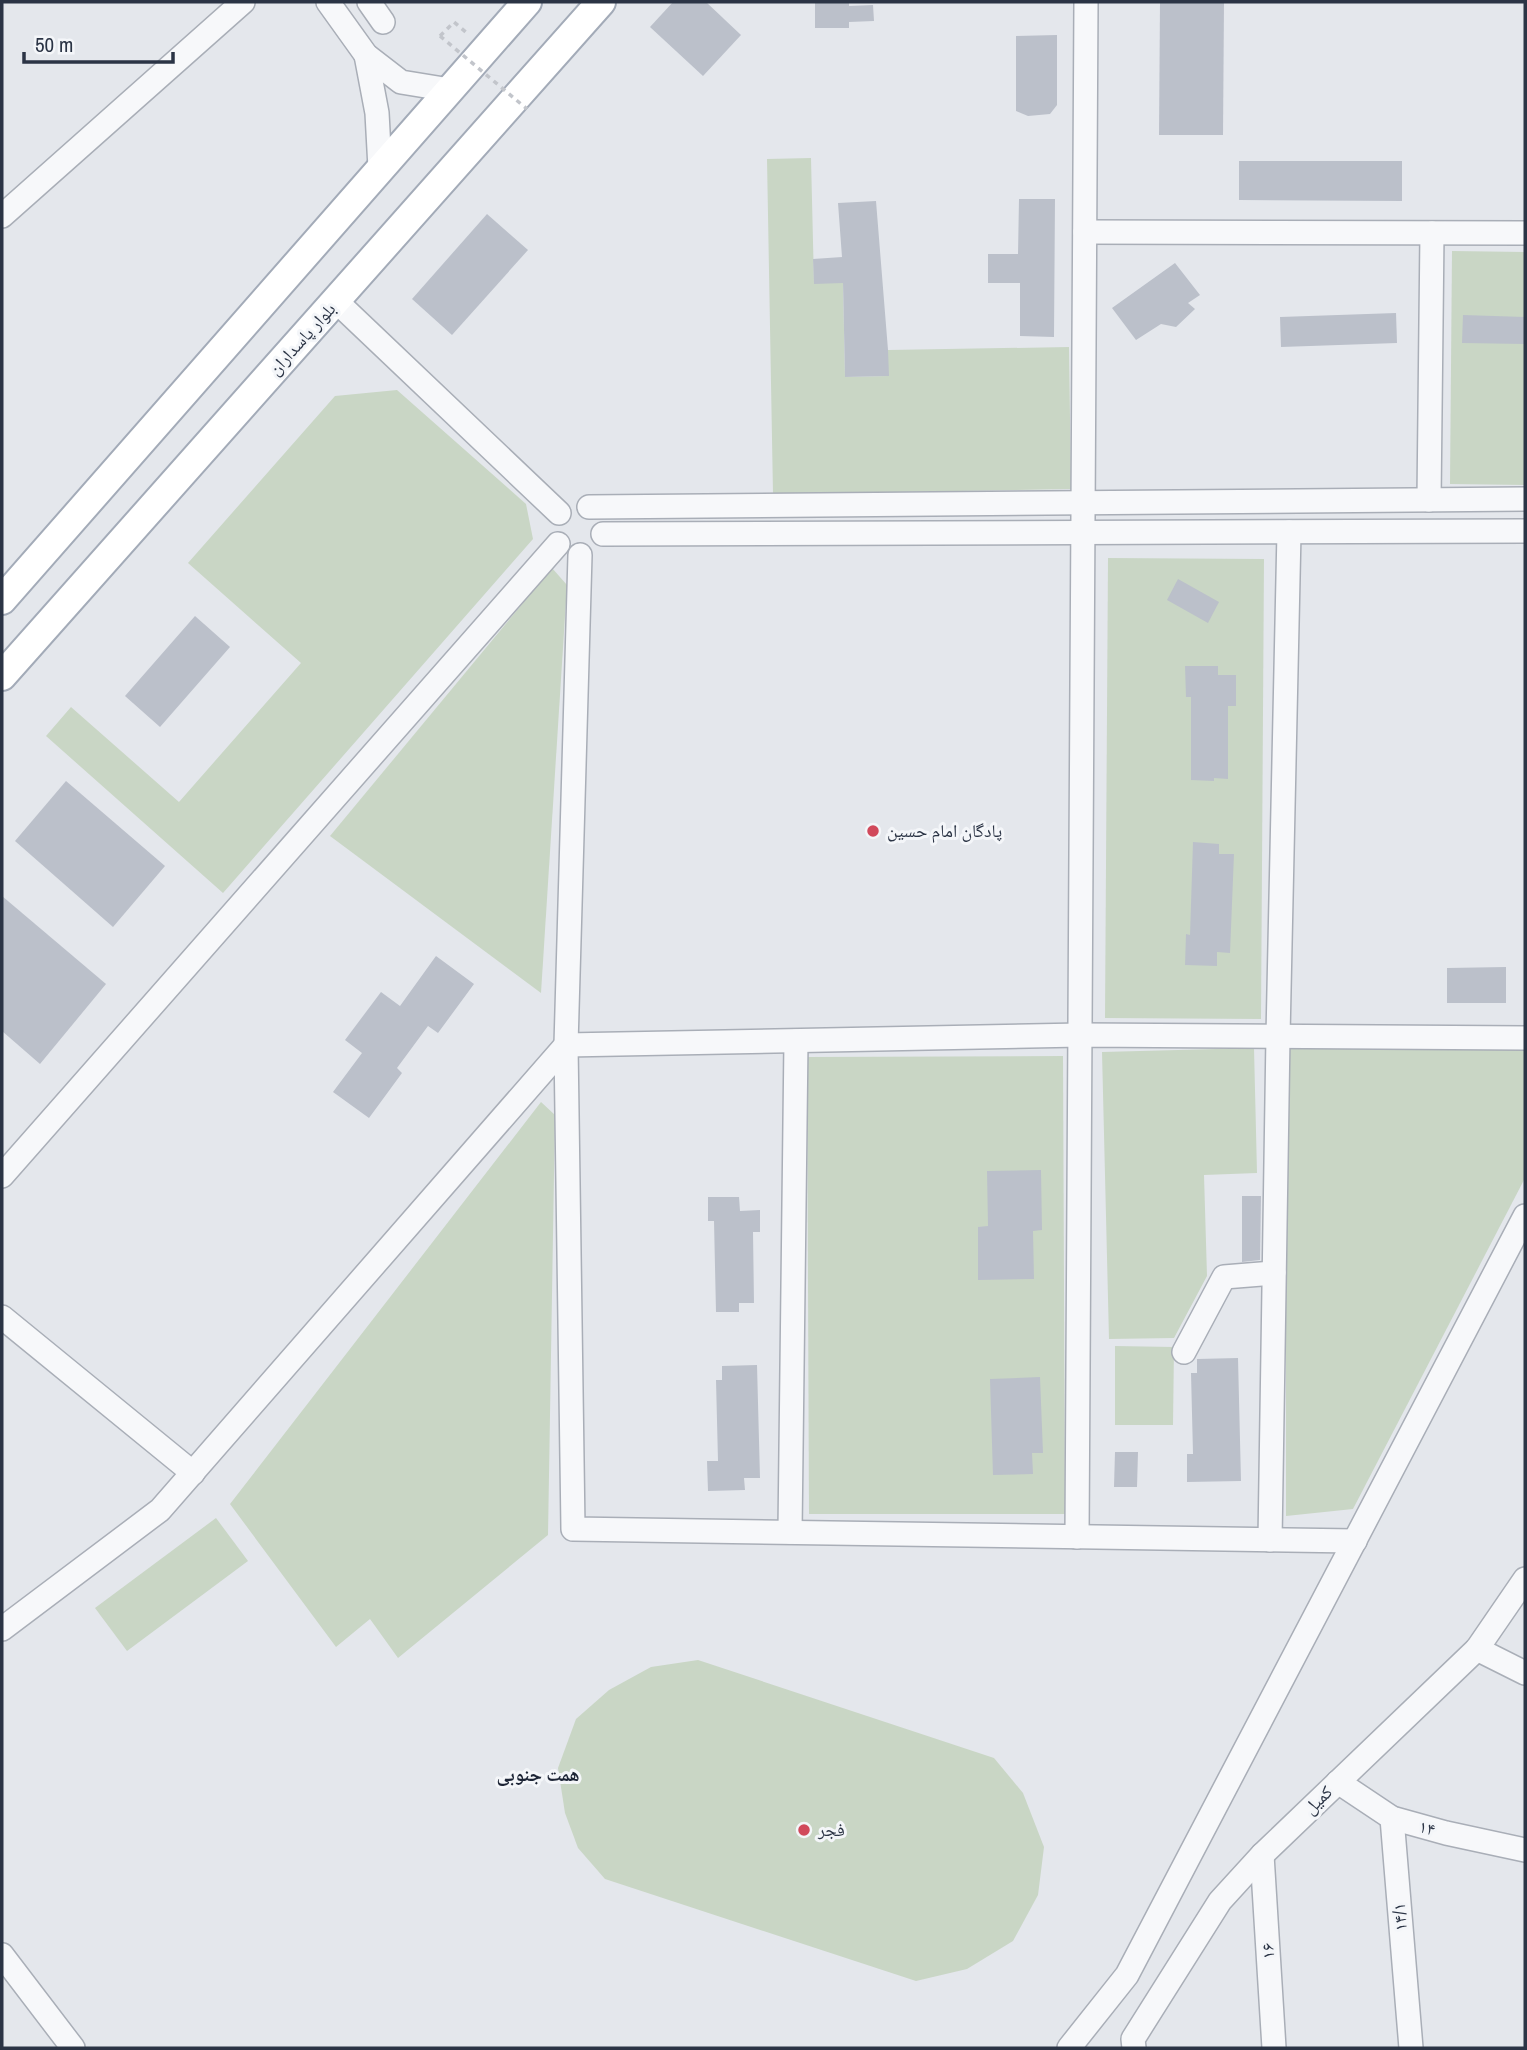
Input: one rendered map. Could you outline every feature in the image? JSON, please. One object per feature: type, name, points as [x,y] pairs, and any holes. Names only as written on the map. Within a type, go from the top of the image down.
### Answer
[{"type":"main road","points":[[2,600],[527,2]]},
{"type":"main road","name":"بلوار پاسداران","points":[[2,676],[601,2]]},
{"type":"street","points":[[2,216],[243,2]]},
{"type":"street","points":[[328,2],[366,55],[401,82],[450,90]]},
{"type":"street","points":[[369,2],[383,22]]},
{"type":"street","points":[[1077,1537],[1086,2]]},
{"type":"street","points":[[366,55],[377,113],[380,168]]},
{"type":"street","points":[[1085,232],[1525,233]]},
{"type":"street","points":[[1429,500],[1432,233]]},
{"type":"street","points":[[336,301],[559,513]]},
{"type":"street","points":[[589,507],[601,518],[603,534],[595,548],[580,555],[572,554],[558,544],[554,529],[559,513],[573,505],[589,507],[1525,499]]},
{"type":"street","points":[[603,534],[1525,531]]},
{"type":"street","points":[[1270,1540],[1289,532]]},
{"type":"street","points":[[2,1176],[558,544]]},
{"type":"street","points":[[580,555],[566,1045],[573,1529],[1355,1541]]},
{"type":"street","points":[[2,1629],[160,1510],[566,1045],[1081,1035],[1525,1038]]},
{"type":"street","points":[[790,1532],[796,1041]]},
{"type":"street","points":[[1069,2048],[1127,1975],[1525,1216]]},
{"type":"street","points":[[1184,1352],[1224,1277],[1274,1273]]},
{"type":"street","points":[[2,1317],[192,1473]]},
{"type":"street","name":"کمیل","points":[[1133,2044],[1220,1901],[1262,1855],[1477,1649],[1525,1579]]},
{"type":"street","points":[[1477,1649],[1525,1673]]},
{"type":"street","name":"۱۴","points":[[1338,1782],[1392,1818],[1525,1850]]},
{"type":"street","name":"۱۴/۱","points":[[1392,1818],[1411,2048]]},
{"type":"street","name":"۱۶","points":[[1262,1855],[1274,2048]]},
{"type":"street","points":[[2,1955],[73,2048]]},
{"type":"path","points":[[454,22],[440,36],[527,109]]},
{"type":"green space","points":[[811,158],[814,283],[843,283],[845,377],[888,376],[888,350],[1069,347],[1071,489],[773,494],[767,159]]},
{"type":"green space","points":[[1452,251],[1525,252],[1525,485],[1450,484]]},
{"type":"green space","points":[[397,390],[526,504],[533,539],[223,893],[46,736],[71,707],[179,802],[301,663],[188,563],[335,396]]},
{"type":"green space","points":[[1108,558],[1264,559],[1261,1019],[1105,1018]]},
{"type":"green space","points":[[552,568],[567,585],[541,993],[330,836]]},
{"type":"green space","points":[[1286,1046],[1525,1050],[1525,1178],[1353,1509],[1286,1516]]},
{"type":"green space","points":[[1254,1048],[1257,1173],[1204,1175],[1207,1276],[1174,1338],[1109,1339],[1102,1052]]},
{"type":"green space","points":[[1063,1056],[1065,1514],[809,1514],[807,1057]]},
{"type":"green space","points":[[541,1102],[555,1115],[548,1535],[398,1658],[370,1619],[336,1647],[230,1504]]},
{"type":"green space","points":[[1115,1346],[1174,1347],[1173,1425],[1115,1425]]},
{"type":"green space","points":[[216,1518],[248,1561],[127,1651],[95,1608]]},
{"type":"green space","name":"فجر","points":[[698,1660],[994,1758],[1023,1793],[1044,1847],[1038,1895],[1013,1941],[967,1969],[916,1981],[605,1879],[578,1848],[565,1813],[558,1768],[576,1719],[609,1690],[651,1667]]},
{"type":"building","points":[[673,2],[706,2],[741,35],[703,76],[650,27]]},
{"type":"building","points":[[815,2],[849,2],[849,6],[873,5],[874,21],[849,22],[849,28],[815,28]]},
{"type":"building","points":[[1160,2],[1224,2],[1223,135],[1159,135]]},
{"type":"building","points":[[1057,35],[1057,105],[1050,114],[1028,116],[1016,111],[1016,36]]},
{"type":"building","points":[[1239,161],[1402,161],[1402,201],[1239,200]]},
{"type":"building","points":[[1019,199],[1055,199],[1054,337],[1020,336],[1020,283],[988,283],[988,254],[1018,254]]},
{"type":"building","points":[[876,201],[889,376],[845,377],[843,283],[814,284],[813,259],[842,257],[838,203]]},
{"type":"building","points":[[487,214],[528,250],[452,335],[412,299]]},
{"type":"building","points":[[1175,263],[1200,295],[1188,303],[1195,309],[1176,327],[1161,324],[1136,340],[1112,308]]},
{"type":"building","points":[[1396,313],[1397,343],[1281,347],[1280,317]]},
{"type":"building","points":[[1463,315],[1525,317],[1525,344],[1462,343]]},
{"type":"building","points":[[1178,579],[1219,602],[1208,623],[1167,600]]},
{"type":"building","points":[[195,616],[230,647],[160,727],[125,696]]},
{"type":"building","points":[[1185,666],[1218,666],[1218,675],[1236,675],[1236,706],[1228,706],[1228,779],[1191,780],[1191,697],[1186,697]]},
{"type":"building","points":[[66,781],[165,866],[113,927],[15,841]]},
{"type":"building","points":[[1193,842],[1219,844],[1219,854],[1234,854],[1230,953],[1217,952],[1217,966],[1185,965],[1186,934],[1190,935]]},
{"type":"building","points":[[2,896],[106,984],[40,1064],[2,1031]]},
{"type":"building","points":[[436,956],[474,984],[438,1033],[428,1026],[397,1068],[402,1073],[369,1118],[333,1092],[362,1053],[345,1040],[381,992],[400,1006]]},
{"type":"building","points":[[1506,967],[1506,1003],[1447,1003],[1447,968]]},
{"type":"building","points":[[1041,1170],[1042,1230],[1033,1231],[1034,1279],[978,1280],[978,1227],[988,1226],[987,1171]]},
{"type":"building","points":[[1242,1196],[1261,1196],[1260,1260],[1242,1262]]},
{"type":"building","points":[[708,1197],[739,1197],[740,1211],[760,1210],[760,1232],[753,1232],[754,1303],[739,1303],[739,1312],[716,1312],[714,1221],[708,1221]]},
{"type":"building","points":[[1238,1358],[1241,1481],[1187,1482],[1187,1454],[1193,1454],[1191,1373],[1197,1373],[1197,1359]]},
{"type":"building","points":[[757,1365],[760,1478],[744,1478],[745,1490],[708,1491],[707,1461],[718,1461],[716,1380],[722,1380],[722,1366]]},
{"type":"building","points":[[1040,1377],[1043,1453],[1032,1453],[1033,1474],[993,1475],[990,1379]]},
{"type":"building","points":[[1115,1452],[1138,1452],[1137,1487],[1114,1487]]},
{"type":"place","name":"پادگان امام حسین","points":[[873,831]]},
{"type":"place","name":"فجر","points":[[804,1830]]},
{"type":"district","name":"همت جنوبی","points":[[538,1774]]}]
